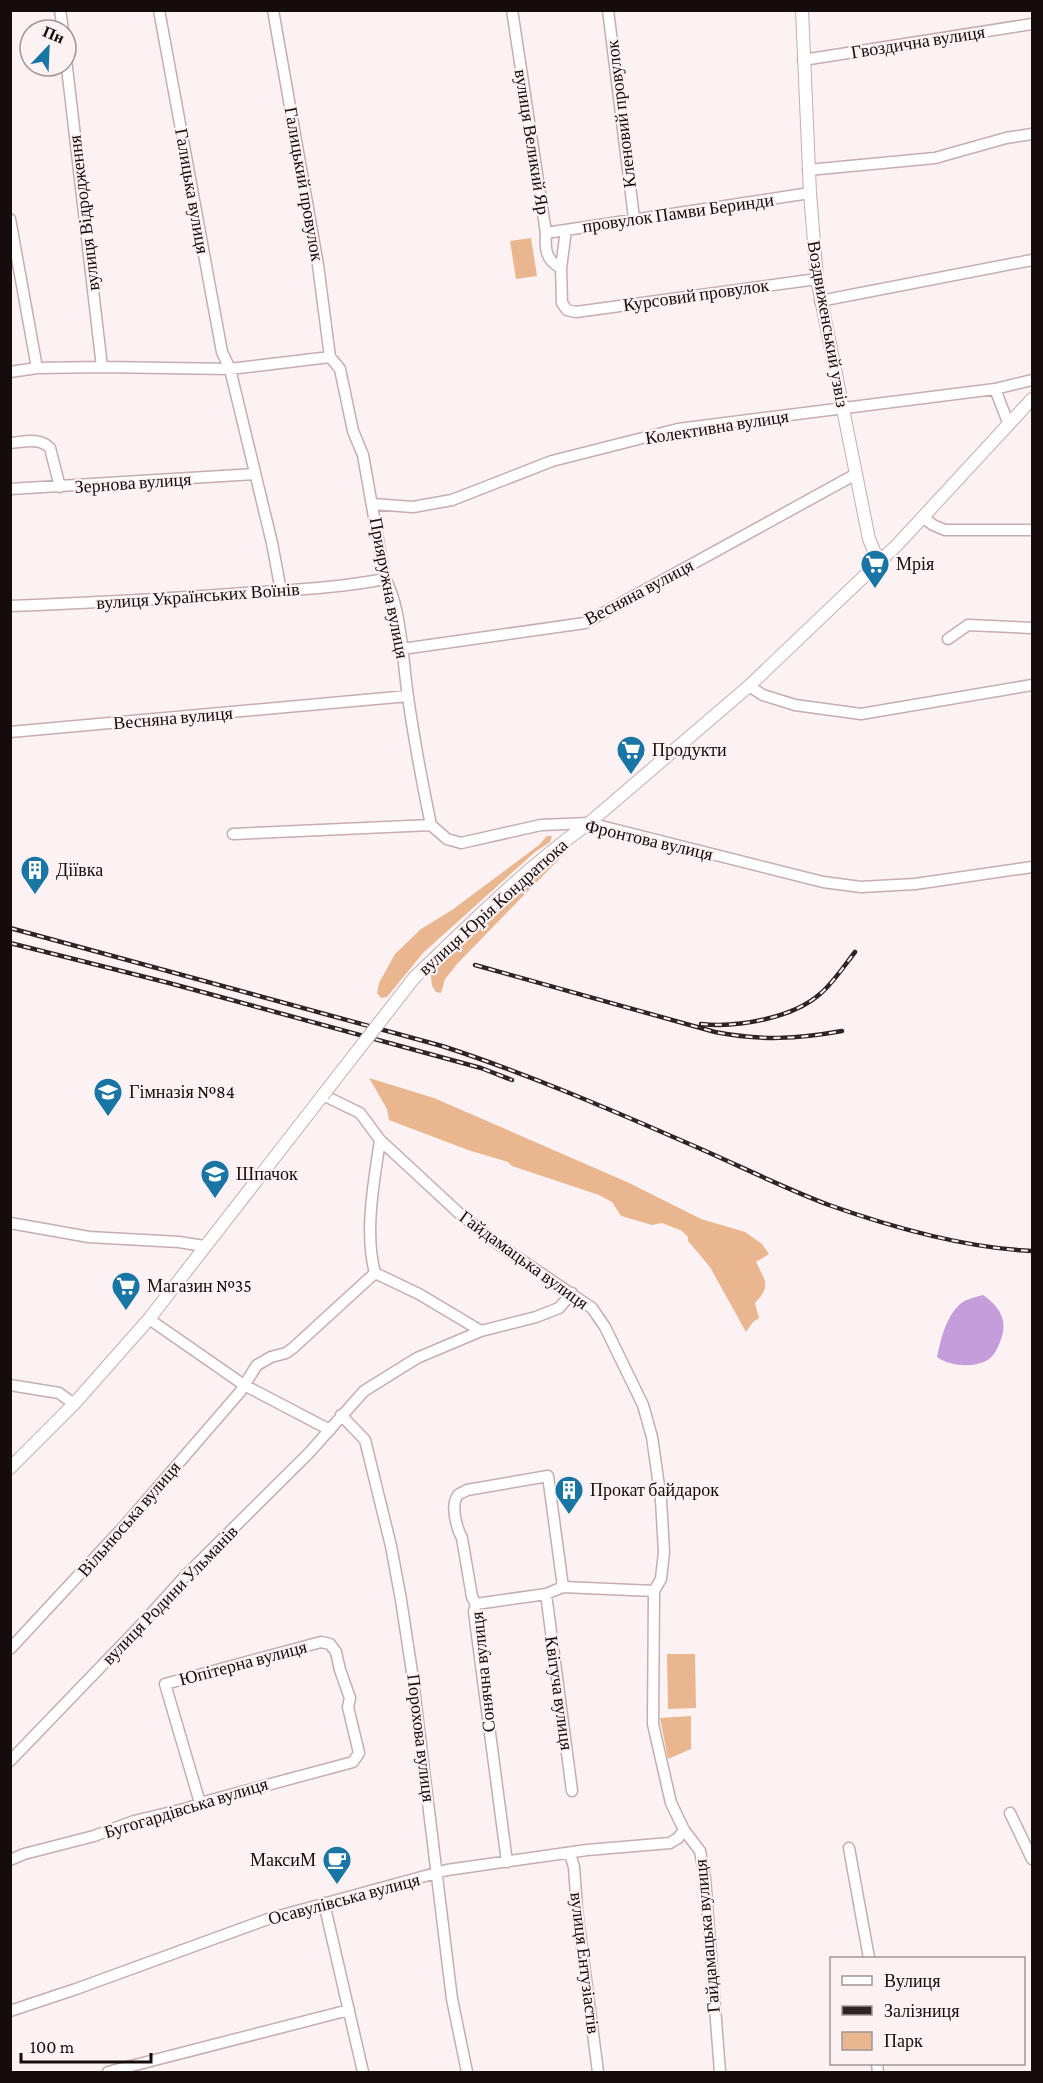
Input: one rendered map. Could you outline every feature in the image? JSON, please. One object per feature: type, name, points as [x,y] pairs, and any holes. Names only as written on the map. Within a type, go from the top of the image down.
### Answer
[{"type":"street","name":"Галицька вулиця","points":[[159,10],[222,352],[230,369],[272,543],[281,591]]},
{"type":"street","name":"Галицький провулок","points":[[273,10],[318,265],[330,357]]},
{"type":"street","name":"вулиця Великий Яр","points":[[512,10],[546,233],[546,255],[553,264],[561,268]]},
{"type":"street","name":"Кленовий провулок","points":[[608,10],[634,218]]},
{"type":"street","name":"Воздвиженський узвіз","points":[[802,10],[808,170],[820,301],[869,539],[881,560]]},
{"type":"street","name":"Гвоздична вулиця","points":[[803,60],[1032,24]]},
{"type":"street","name":"вулиця Відродження","points":[[68,78],[102,367]]},
{"type":"street","points":[[808,170],[935,158],[1006,138],[1032,134]]},
{"type":"street","name":"провулок Памви Беринди","points":[[546,233],[810,193]]},
{"type":"street","points":[[10,219],[37,368]]},
{"type":"street","name":"вулиця Великий Яр","points":[[566,230],[561,268],[562,303],[567,310],[576,312]]},
{"type":"street","points":[[820,301],[1032,260]]},
{"type":"street","name":"Курсовий провулок","points":[[576,312],[817,279]]},
{"type":"street","points":[[10,372],[37,368],[102,367],[230,369],[330,357]]},
{"type":"street","name":"Прияружна вулиця","points":[[330,357],[340,369],[353,431],[363,455],[385,579],[391,589],[431,825]]},
{"type":"street","name":"Колективна вулиця","points":[[373,504],[413,507],[452,500],[552,461],[678,429],[995,389],[1032,380]]},
{"type":"street","points":[[995,389],[1009,424]]},
{"type":"street","name":"вулиця Юрія Кондратюка","points":[[10,1468],[74,1404],[149,1319],[414,978],[562,842],[589,823],[749,686],[924,518],[1032,399]]},
{"type":"street","points":[[10,443],[39,440],[46,443],[50,448],[60,487]]},
{"type":"street","name":"Зернова вулиця","points":[[10,489],[255,474]]},
{"type":"street","name":"Весняна вулиця","points":[[402,649],[585,623],[856,474]]},
{"type":"street","points":[[924,518],[945,530],[1032,530]]},
{"type":"street","name":"вулиця Українських Воїнів","points":[[10,606],[281,591],[348,586],[385,579]]},
{"type":"street","points":[[948,639],[968,625],[1032,628]]},
{"type":"street","points":[[749,686],[763,695],[795,705],[861,714],[1032,685]]},
{"type":"street","name":"Весняна вулиця","points":[[10,732],[408,696]]},
{"type":"street","name":"Фронтова вулиця","points":[[431,825],[447,839],[461,843],[541,825],[589,823],[823,882],[861,886],[915,884],[1032,867]]},
{"type":"street","points":[[233,834],[431,825]]},
{"type":"street","name":"Гайдамацька вулиця","points":[[323,1095],[360,1113],[380,1140],[461,1215],[498,1244],[592,1308],[605,1327],[643,1405],[652,1437],[664,1552],[661,1579],[654,1591],[653,1724],[671,1803],[684,1830],[700,1851],[705,1878],[720,2073]]},
{"type":"street","points":[[380,1140],[372,1201],[371,1258],[375,1273],[418,1294],[481,1331]]},
{"type":"street","points":[[10,1223],[89,1237],[179,1242],[204,1246]]},
{"type":"street","name":"Вільнюська вулиця","points":[[10,1649],[126,1524],[240,1392],[257,1365],[293,1348],[375,1273]]},
{"type":"street","name":"вулиця Родини Ульманів","points":[[10,1761],[185,1576],[309,1453],[364,1391],[417,1358],[481,1331],[536,1317],[559,1308],[573,1293]]},
{"type":"street","points":[[149,1319],[244,1385],[330,1430]]},
{"type":"street","points":[[10,1385],[59,1393],[74,1404]]},
{"type":"street","name":"Порохова вулиця","points":[[341,1415],[364,1440],[391,1546],[412,1672],[452,1999],[467,2073]]},
{"type":"street","name":"Сонячна вулиця","points":[[507,1862],[474,1612],[476,1604],[471,1597],[462,1538],[458,1530],[454,1504],[457,1496],[466,1490],[548,1476],[562,1587]]},
{"type":"street","points":[[476,1604],[546,1594],[562,1587],[654,1591]]},
{"type":"street","name":"Квітуча вулиця","points":[[546,1594],[572,1791]]},
{"type":"street","name":"Юпітерна вулиця","points":[[200,1803],[165,1684],[321,1642],[330,1644],[336,1652],[350,1698],[348,1707],[359,1753]]},
{"type":"street","name":"Бугогардівська вулиця","points":[[10,1860],[24,1854],[94,1836],[134,1821],[353,1762],[359,1753]]},
{"type":"street","points":[[1010,1813],[1032,1859]]},
{"type":"street","name":"Осавулівська вулиця","points":[[10,2011],[268,1919],[324,1903],[438,1873],[587,1850],[670,1843],[684,1830]]},
{"type":"street","points":[[849,1848],[869,1957]]},
{"type":"street","name":"вулиця Ентузіастів","points":[[570,1854],[598,2073]]},
{"type":"street","points":[[324,1903],[363,2073]]},
{"type":"street","points":[[108,2073],[349,2010]]},
{"type":"green space","points":[[531,238],[537,276],[516,279],[510,241]]},
{"type":"green space","points":[[547,836],[552,836],[550,842],[535,852],[423,953],[387,997],[381,998],[377,993],[379,983],[395,954],[421,929],[452,910],[539,845]]},
{"type":"green space","points":[[565,847],[567,851],[458,963],[445,979],[441,993],[436,992],[432,986],[431,976],[447,957]]},
{"type":"green space","points":[[369,1078],[434,1098],[627,1182],[701,1219],[745,1232],[762,1244],[769,1254],[756,1262],[765,1284],[763,1292],[755,1303],[759,1318],[746,1332],[710,1267],[682,1231],[662,1223],[652,1225],[621,1216],[612,1202],[599,1195],[512,1166],[508,1162],[468,1150],[389,1120],[387,1109]]},
{"type":"green space","points":[[667,1654],[695,1654],[696,1708],[668,1709]]},
{"type":"green space","points":[[691,1716],[691,1749],[668,1759],[660,1718]]},
{"type":"shaded area","points":[[983,1295],[998,1310],[1004,1327],[993,1355],[986,1361],[968,1365],[954,1364],[937,1357],[945,1328],[955,1309],[965,1301]]},
{"type":"railway","points":[[10,928],[473,1056],[596,1104],[811,1198],[878,1221],[955,1241],[1032,1251]]},
{"type":"railway","points":[[10,943],[169,983],[481,1068],[512,1080]]},
{"type":"railway","points":[[701,1024],[747,1023],[764,1020],[795,1009],[825,990],[855,952]]},
{"type":"railway","points":[[475,965],[715,1032],[748,1037],[779,1038],[842,1031]]},
{"type":"place","name":"Мрія","points":[[875,590]]},
{"type":"place","name":"Продукти","points":[[631,776]]},
{"type":"place","name":"Діївка","points":[[35,896]]},
{"type":"place","name":"Гімназія №84","points":[[108,1118]]},
{"type":"place","name":"Шпачок","points":[[215,1200]]},
{"type":"place","name":"Магазин №35","points":[[126,1312]]},
{"type":"place","name":"Прокат байдарок","points":[[569,1516]]},
{"type":"place","name":"МаксиМ","points":[[337,1886]]}]
